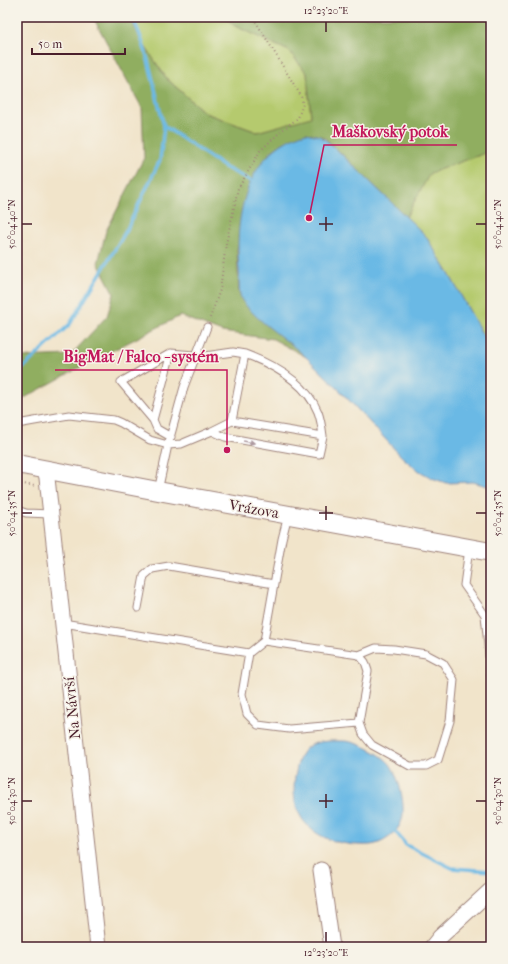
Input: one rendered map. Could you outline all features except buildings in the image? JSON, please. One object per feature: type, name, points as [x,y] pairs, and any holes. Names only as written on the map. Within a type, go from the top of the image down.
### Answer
[{"type":"street","name":"Vrázova","points":[[17,464],[491,552]]},
{"type":"street","name":"Na Návrší","points":[[46,469],[98,947]]},
{"type":"street","points":[[321,870],[332,947]]},
{"type":"street","points":[[432,947],[440,937],[491,890]]},
{"type":"lane","points":[[158,491],[168,445],[184,388],[207,327]]},
{"type":"lane","points":[[171,437],[156,429],[153,420],[121,382],[171,353],[205,356],[233,352],[245,354],[270,364],[296,382],[311,398],[319,412],[323,436],[319,454],[225,437],[212,431]]},
{"type":"lane","points":[[153,420],[171,353]]},
{"type":"lane","points":[[232,421],[245,354]]},
{"type":"lane","points":[[17,424],[69,415],[114,420],[150,440],[168,445],[181,444],[232,421],[323,436]]},
{"type":"lane","points":[[17,510],[26,513],[51,514]]},
{"type":"lane","points":[[288,515],[282,539],[264,641],[248,653],[242,694],[247,714],[258,725],[289,729],[359,723]]},
{"type":"lane","points":[[469,548],[464,586],[485,615],[491,676]]},
{"type":"lane","points":[[138,608],[144,576],[152,569],[169,566],[274,584]]},
{"type":"lane","points":[[63,623],[248,653]]},
{"type":"lane","points":[[264,641],[359,655],[376,648],[394,648],[426,654],[443,663],[454,680],[450,721],[438,760],[426,766],[410,766],[372,745],[364,734],[359,723],[362,714],[368,671],[365,662],[359,655]]},
{"type":"path","points":[[207,327],[220,290],[226,244],[238,189],[260,151],[281,131],[298,118],[303,104],[301,96],[253,17]]},
{"type":"path","points":[[17,483],[48,489]]},
{"type":"green space","points":[[93,17],[130,17],[142,42],[167,79],[205,113],[257,132],[311,117],[307,73],[289,51],[235,26],[224,17],[491,17],[491,151],[430,173],[406,217],[325,138],[306,133],[283,143],[269,153],[237,249],[239,292],[249,309],[308,358],[273,339],[222,332],[180,316],[86,364],[17,402],[17,357],[71,355],[107,316],[114,294],[98,263],[106,231],[144,158],[142,108]]},
{"type":"green space","points":[[130,17],[224,17],[235,26],[289,51],[307,73],[311,118],[257,132],[205,113],[167,79],[142,42]]},
{"type":"green space","points":[[491,151],[491,350],[448,272],[425,235],[406,217],[429,173]]},
{"type":"water","points":[[306,133],[320,136],[332,145],[425,235],[448,272],[491,350],[491,487],[473,482],[446,483],[432,478],[416,469],[401,456],[319,370],[299,351],[257,317],[243,302],[240,295],[239,286],[238,249],[242,207],[248,188],[257,170],[270,154],[286,142]]},
{"type":"water","points":[[326,741],[345,741],[363,746],[381,756],[390,764],[399,783],[403,807],[402,820],[394,833],[385,840],[375,844],[353,845],[337,842],[323,836],[311,829],[302,818],[296,806],[294,790],[296,772],[303,751],[309,746],[317,743]]},
{"type":"waterway","points":[[132,17],[147,56],[164,126],[226,168],[253,182]]},
{"type":"waterway","points":[[17,370],[25,366],[70,324],[126,231],[160,160],[164,126]]},
{"type":"waterway","points":[[395,831],[406,845],[452,868],[491,871]]},
{"type":"place","name":"Maškovský potok","points":[[309,218]]},
{"type":"place","name":"BigMat / Falco - systém","points":[[227,450]]}]
